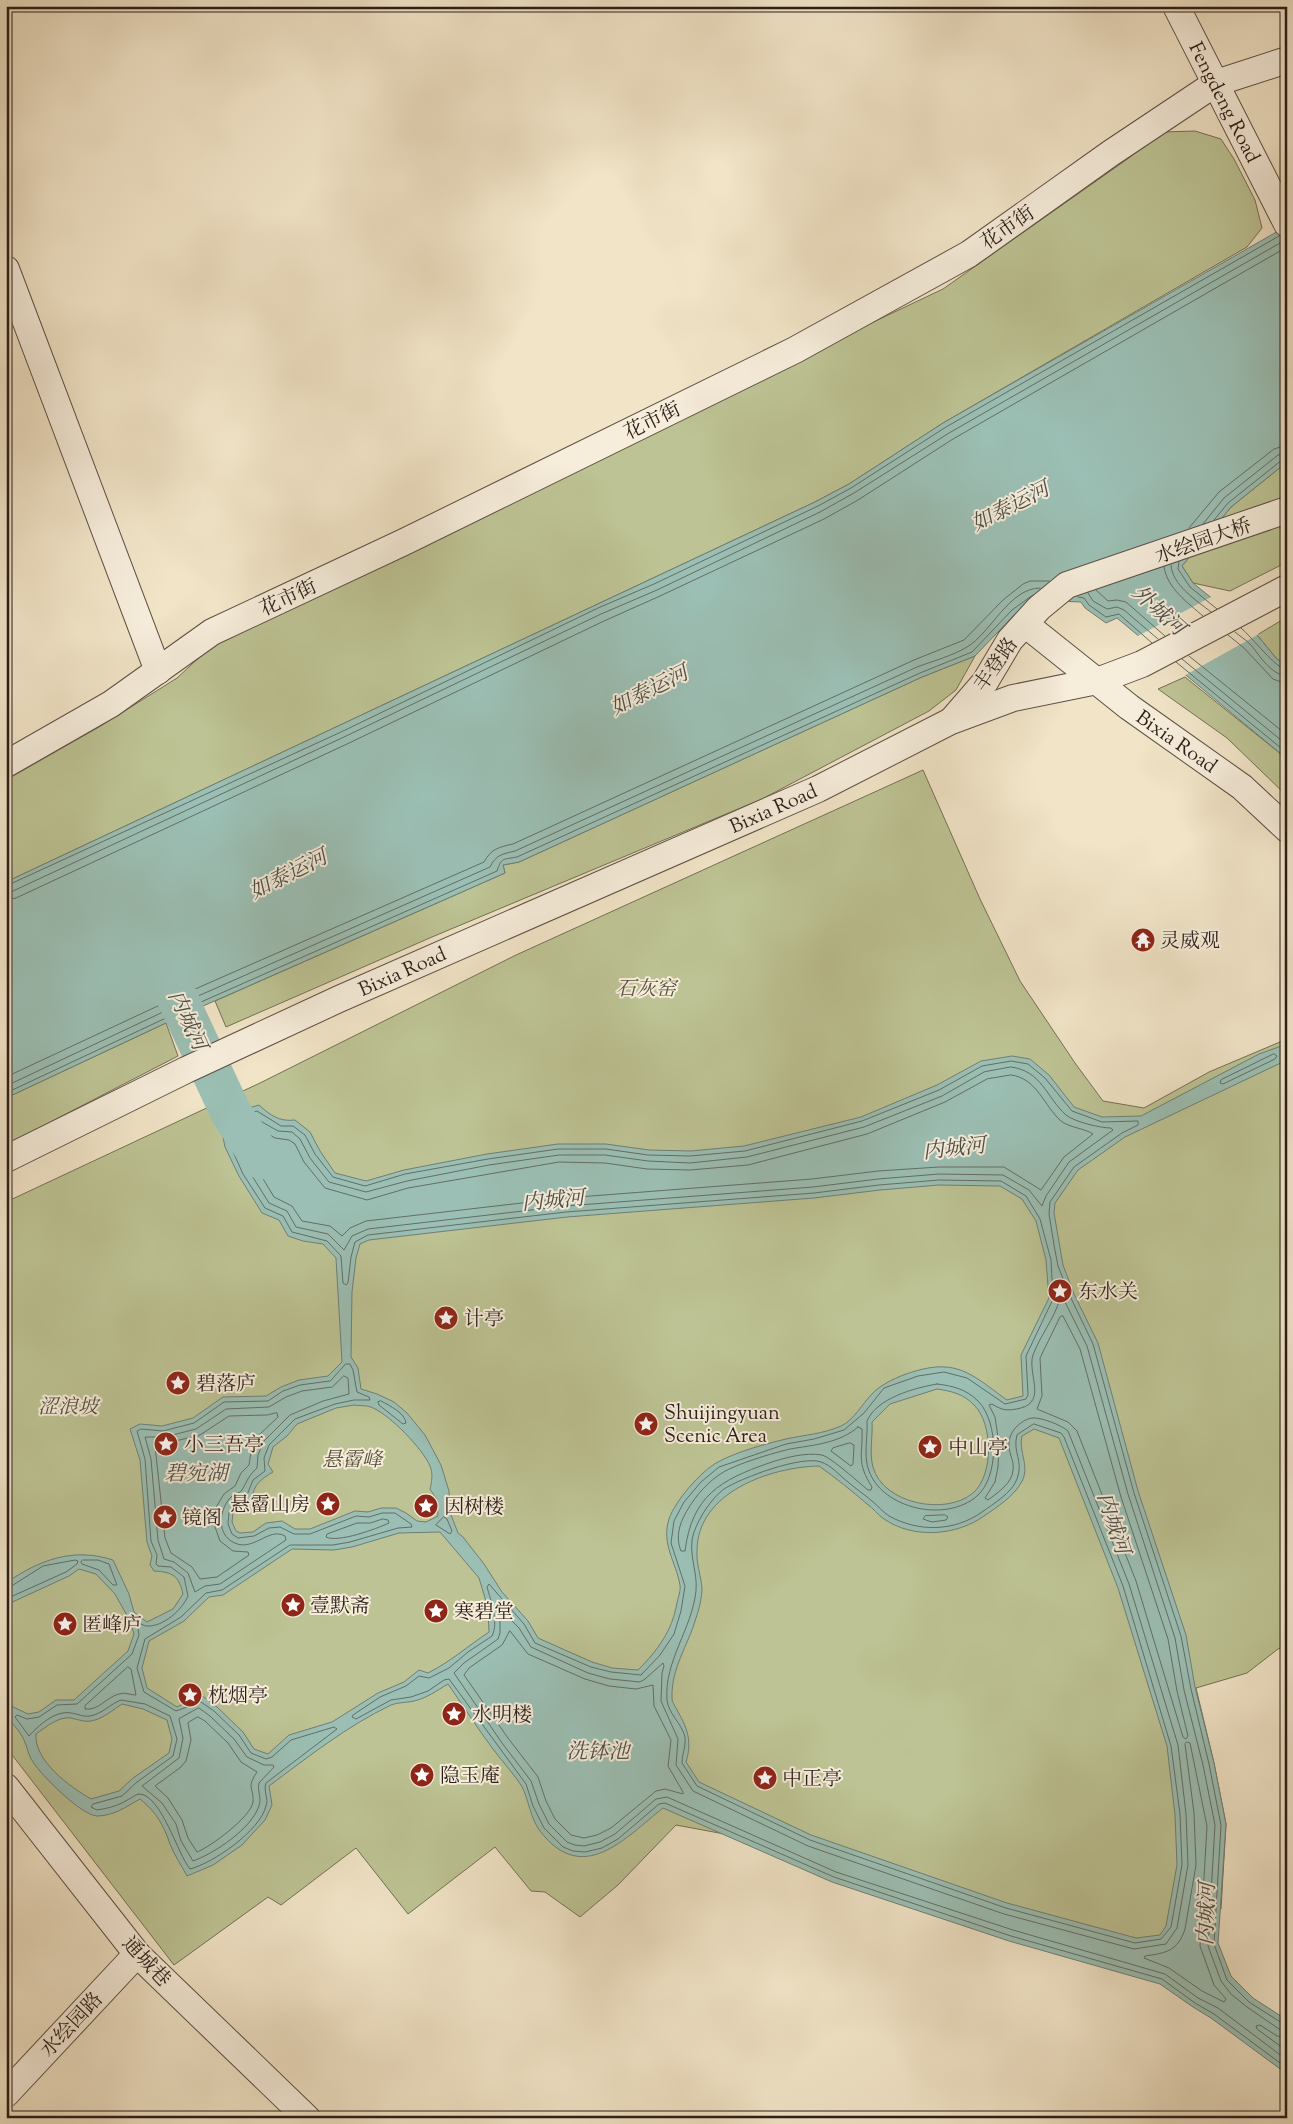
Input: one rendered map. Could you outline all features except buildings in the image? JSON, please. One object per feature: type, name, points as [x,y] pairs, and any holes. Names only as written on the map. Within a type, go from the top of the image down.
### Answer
[{"type":"street","name":"Fengdeng Road","points":[[1176,6],[1287,224]]},
{"type":"street","name":"花市街","points":[[6,764],[112,704],[212,632],[404,542],[795,350],[969,254],[1111,153],[1216,83],[1287,60]]},
{"type":"street","points":[[6,270],[158,671]]},
{"type":"street","name":"水绘园大桥","points":[[1032,616],[1067,586],[1287,510]]},
{"type":"street","points":[[1032,616],[1097,681],[1142,664],[1287,588]]},
{"type":"street","name":"丰登路","points":[[951,721],[985,682],[1010,640],[1032,616]]},
{"type":"street","name":"Bixia Road","points":[[6,1159],[186,1070],[339,998],[818,788],[951,721],[1013,698],[1097,681],[1129,708],[1242,787],[1287,829]]},
{"type":"street","name":"通城巷","points":[[6,1787],[137,1954],[307,2118]]},
{"type":"street","name":"水绘园路","points":[[6,2094],[137,1954]]},
{"type":"green space","points":[[1195,131],[1221,139],[1234,159],[1255,200],[1262,228],[1247,247],[943,423],[849,484],[815,502],[6,882],[6,780],[99,727],[177,678],[216,642],[755,378],[943,289],[1163,132]]},
{"type":"green space","points":[[1287,462],[1287,562],[1230,591],[1193,583],[1182,566],[1231,507]]},
{"type":"green space","points":[[1287,617],[1287,667],[1276,658],[1257,635]]},
{"type":"green space","points":[[975,656],[956,690],[929,711],[762,799],[432,937],[226,1027],[215,1001],[505,873],[503,865],[519,862],[922,677]]},
{"type":"green space","points":[[1185,677],[1287,759],[1287,796],[1227,738],[1158,689]]},
{"type":"green space","name":"Shuijingyuan Scenic Area","points":[[923,770],[980,899],[1020,981],[1103,1101],[1144,1108],[1209,1072],[1287,1039],[1287,1645],[1278,1649],[1247,1673],[1196,1688],[1226,1824],[1221,1909],[1161,1968],[762,1841],[676,1825],[618,1885],[580,1917],[545,1892],[531,1891],[495,1847],[408,1914],[356,1848],[281,1905],[268,1897],[174,1965],[6,1747],[6,1202],[260,1083],[516,955]]},
{"type":"green space","points":[[166,1023],[178,1056],[6,1145],[6,1098]]},
{"type":"water","points":[[1287,226],[1287,462],[1231,507],[1182,566],[1193,583],[1257,635],[1276,658],[1287,667],[1287,759],[1117,618],[1106,623],[1085,608],[1081,602],[1033,600],[1015,614],[975,656],[922,677],[519,862],[503,865],[505,873],[185,1014],[6,1098],[6,882],[815,502],[849,484],[943,423]]},
{"type":"water","points":[[1287,1044],[1287,1060],[1125,1137],[1078,1170],[1055,1203],[1054,1213],[1063,1265],[1074,1294],[1098,1343],[1138,1491],[1186,1635],[1195,1687],[1214,1763],[1226,1824],[1218,1943],[1231,1976],[1253,1998],[1287,2020],[1287,2074],[1211,2018],[1160,1984],[1009,1941],[832,1882],[663,1808],[619,1843],[603,1852],[588,1856],[572,1855],[556,1847],[540,1831],[521,1785],[487,1741],[448,1684],[423,1698],[394,1704],[375,1713],[313,1753],[269,1786],[272,1805],[265,1820],[242,1845],[213,1865],[187,1876],[162,1825],[146,1804],[140,1799],[103,1816],[90,1814],[62,1794],[38,1768],[30,1758],[20,1733],[6,1717],[6,1700],[13,1707],[28,1714],[39,1712],[56,1700],[74,1700],[128,1651],[134,1634],[130,1621],[115,1594],[96,1574],[79,1569],[69,1576],[6,1605],[6,1583],[44,1562],[57,1558],[84,1555],[113,1560],[129,1594],[134,1612],[147,1622],[173,1609],[183,1594],[174,1576],[166,1572],[154,1571],[150,1565],[152,1556],[147,1542],[140,1460],[130,1429],[140,1424],[162,1426],[193,1418],[223,1397],[266,1396],[281,1387],[299,1380],[328,1376],[342,1362],[336,1258],[323,1244],[303,1241],[288,1236],[279,1220],[262,1213],[239,1176],[225,1147],[221,1127],[231,1113],[259,1105],[275,1117],[284,1120],[295,1120],[310,1132],[335,1173],[366,1181],[404,1170],[487,1154],[558,1144],[606,1144],[649,1150],[691,1151],[744,1146],[861,1117],[937,1085],[981,1061],[1012,1056],[1030,1059],[1049,1075],[1074,1107],[1102,1117],[1141,1116],[1259,1054]],"holes":[[[939,1185],[1000,1186],[1022,1199],[1036,1221],[1046,1260],[1049,1298],[1021,1355],[1023,1396],[1007,1400],[970,1374],[954,1368],[927,1368],[896,1378],[878,1388],[854,1416],[841,1426],[820,1433],[769,1443],[725,1458],[711,1466],[697,1479],[683,1495],[669,1519],[667,1528],[668,1545],[678,1577],[680,1592],[668,1631],[652,1655],[638,1670],[612,1668],[592,1662],[538,1638],[528,1621],[502,1592],[484,1564],[458,1533],[451,1515],[449,1491],[441,1465],[425,1435],[407,1413],[394,1402],[361,1389],[358,1368],[351,1357],[352,1292],[356,1258],[360,1244],[369,1240],[567,1217],[814,1198]],[[937,1389],[952,1392],[966,1398],[980,1413],[988,1436],[988,1462],[980,1485],[973,1493],[961,1500],[947,1504],[932,1505],[902,1498],[889,1490],[879,1480],[873,1467],[871,1456],[872,1422],[890,1404]],[[354,1405],[369,1406],[380,1412],[405,1433],[421,1451],[430,1466],[432,1472],[430,1489],[437,1500],[438,1516],[426,1522],[417,1521],[396,1508],[381,1508],[368,1512],[355,1511],[310,1529],[295,1529],[282,1521],[266,1523],[253,1532],[240,1533],[236,1531],[232,1522],[233,1513],[239,1505],[252,1498],[254,1489],[259,1482],[273,1472],[268,1464],[273,1447],[287,1436],[297,1424],[336,1408]],[[1034,1429],[1059,1438],[1118,1588],[1167,1746],[1175,1815],[1177,1865],[1166,1926],[1160,1935],[1136,1938],[1007,1903],[811,1835],[699,1782],[686,1762],[689,1748],[688,1736],[673,1702],[672,1687],[677,1667],[693,1628],[701,1599],[702,1588],[697,1556],[700,1530],[709,1513],[723,1498],[759,1478],[780,1471],[819,1466],[850,1489],[882,1517],[895,1525],[921,1532],[948,1531],[973,1523],[1014,1493],[1021,1483],[1025,1471],[1021,1442],[1022,1436]],[[440,1532],[479,1578],[488,1608],[489,1632],[444,1664],[428,1673],[419,1670],[404,1682],[378,1693],[332,1722],[289,1735],[268,1754],[254,1749],[243,1732],[217,1707],[201,1695],[177,1707],[147,1688],[142,1668],[149,1641],[184,1621],[209,1597],[223,1595],[292,1549],[334,1550],[352,1547],[399,1533]],[[122,1704],[143,1709],[167,1720],[172,1739],[169,1753],[133,1778],[119,1791],[91,1799],[73,1788],[47,1763],[37,1744],[36,1734],[62,1719],[71,1718],[92,1721]]]},
{"type":"pier","points":[[1213,596],[1259,634],[1182,677],[1134,638]]},
{"type":"waterway","name":"内城河","points":[[161,963],[231,1113],[262,1159]]},
{"type":"place","name":"灵威观","points":[[1143,940]]},
{"type":"place","name":"东水关","points":[[1060,1291]]},
{"type":"place","name":"计亭","points":[[446,1318]]},
{"type":"place","name":"碧落庐","points":[[178,1383]]},
{"type":"place","name":"Shuijingyuan Scenic Area","points":[[646,1424]]},
{"type":"place","name":"小三吾亭","points":[[166,1444]]},
{"type":"place","name":"中山亭","points":[[930,1447]]},
{"type":"place","name":"悬霤山房","points":[[328,1504]]},
{"type":"place","name":"因树楼","points":[[426,1506]]},
{"type":"place","name":"镜阁","points":[[165,1517]]},
{"type":"place","name":"壹默斋","points":[[293,1605]]},
{"type":"place","name":"寒碧堂","points":[[436,1611]]},
{"type":"place","name":"匿峰庐","points":[[65,1624]]},
{"type":"place","name":"枕烟亭","points":[[190,1695]]},
{"type":"place","name":"水明楼","points":[[454,1714]]},
{"type":"place","name":"隐玉庵","points":[[422,1775]]},
{"type":"place","name":"中正亭","points":[[765,1778]]},
{"type":"water label","name":"如泰运河","points":[[1010,506]]},
{"type":"water label","name":"外城河","points":[[1159,610]]},
{"type":"water label","name":"如泰运河","points":[[649,690]]},
{"type":"water label","name":"如泰运河","points":[[288,874]]},
{"type":"water label","name":"碧宛湖","points":[[196,1473]]},
{"type":"water label","name":"洗钵池","points":[[598,1751]]},
{"type":"park label","name":"石灰窑","points":[[646,988]]},
{"type":"park label","name":"涩浪坡","points":[[68,1406]]},
{"type":"park label","name":"悬霤峰","points":[[352,1459]]}]
